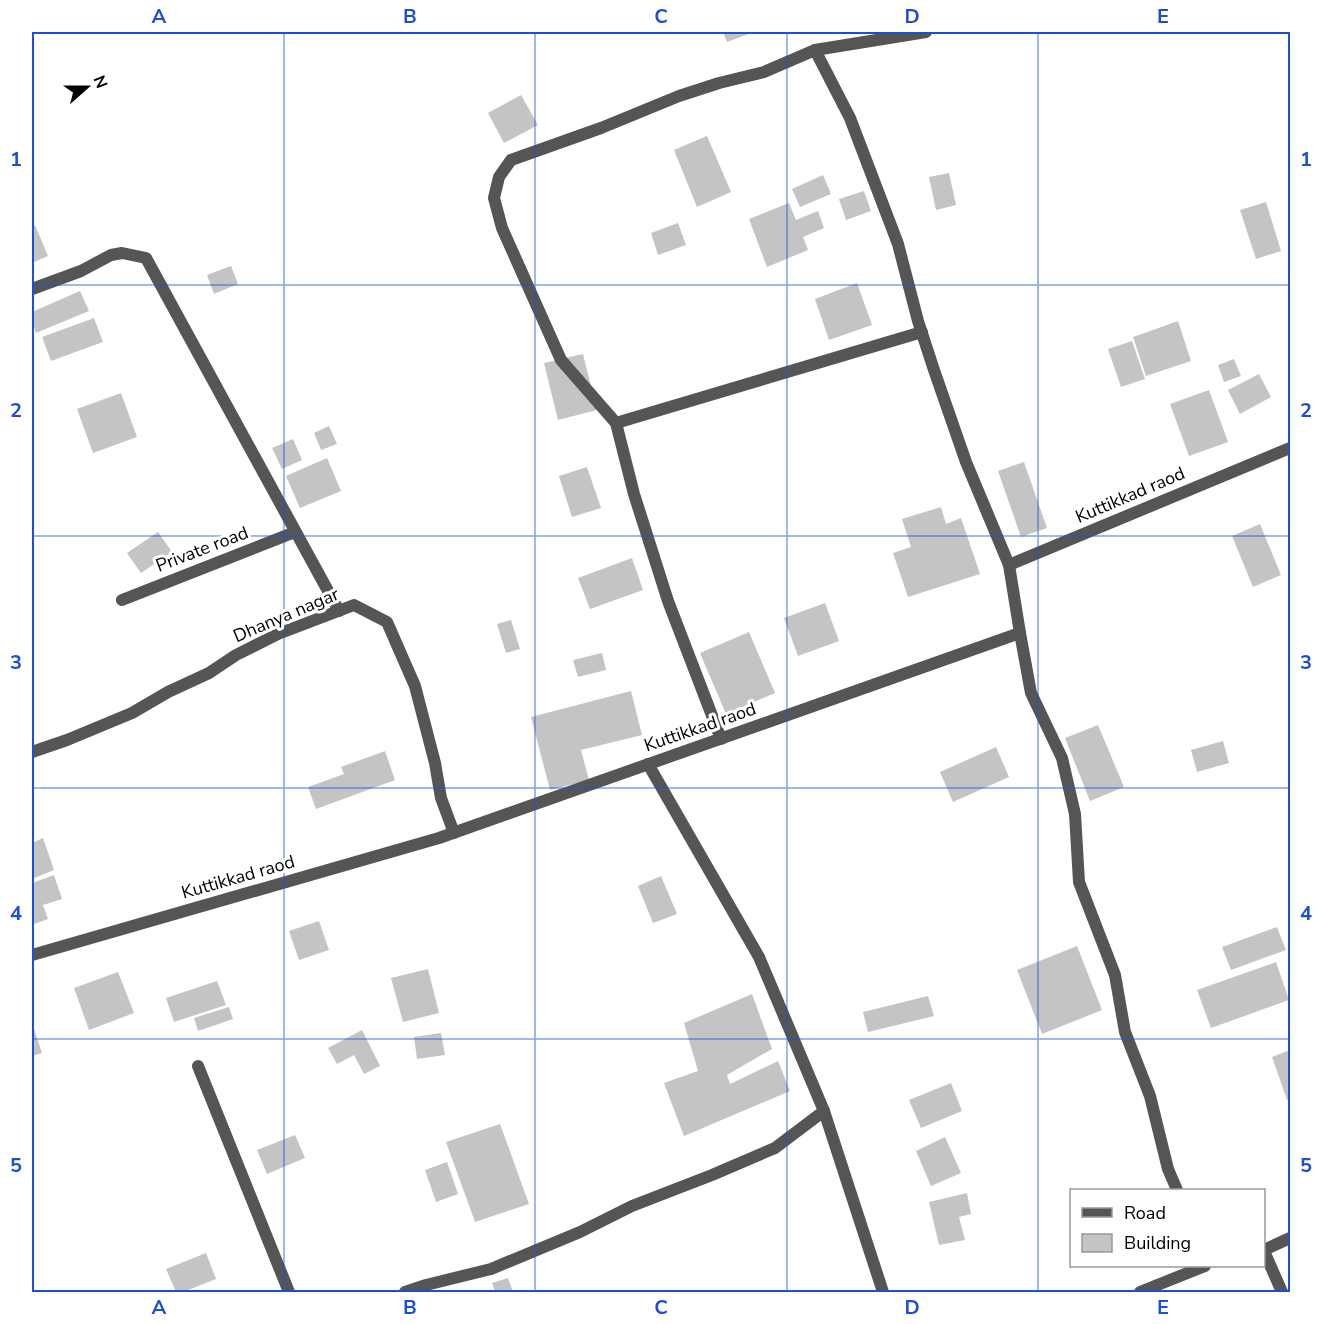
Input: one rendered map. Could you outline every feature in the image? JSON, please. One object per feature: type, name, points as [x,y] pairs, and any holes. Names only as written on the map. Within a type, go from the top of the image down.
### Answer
[{"type":"street","points":[[721,739],[668,601],[634,494],[616,423],[561,360],[502,228],[494,198],[499,177],[511,159],[601,128],[679,96],[764,72],[815,50],[926,32]]},
{"type":"street","points":[[815,50],[850,118],[898,244],[922,332],[966,462],[1009,565],[1031,693],[1062,758],[1075,814],[1079,882],[1115,975],[1125,1032],[1150,1096],[1168,1169],[1176,1189]]},
{"type":"street","points":[[32,289],[81,270],[111,255],[122,253],[146,258],[339,611]]},
{"type":"street","points":[[616,423],[922,332]]},
{"type":"street","name":"Kuttikkad raod","points":[[1009,565],[1290,448]]},
{"type":"street","name":"Private road","points":[[122,600],[295,532]]},
{"type":"street","name":"Dhanya nagar","points":[[32,752],[132,713],[278,634],[354,605],[387,622],[415,686],[435,763],[441,798],[454,833]]},
{"type":"street","name":"Kuttikkad raod","points":[[32,955],[454,833],[1020,633]]},
{"type":"street","points":[[648,764],[759,957],[824,1111],[883,1293]]},
{"type":"street","points":[[198,1066],[289,1293]]},
{"type":"street","points":[[405,1293],[426,1285],[491,1269],[580,1232],[632,1206],[775,1148],[824,1111]]},
{"type":"street","points":[[1265,1250],[1290,1239]]},
{"type":"street","points":[[1265,1255],[1282,1293]]},
{"type":"street","points":[[1140,1293],[1201,1267]]},
{"type":"building","points":[[723,32],[754,32],[727,42]]},
{"type":"building","points":[[521,95],[538,125],[504,143],[488,113]]},
{"type":"building","points":[[707,136],[731,192],[697,207],[674,150]]},
{"type":"building","points":[[949,173],[956,205],[936,210],[929,177]]},
{"type":"building","points":[[823,175],[831,194],[800,207],[792,189]]},
{"type":"building","points":[[864,191],[871,211],[846,220],[839,199]]},
{"type":"building","points":[[1266,202],[1281,251],[1256,259],[1240,210]]},
{"type":"building","points":[[789,203],[796,220],[818,211],[824,228],[803,237],[808,250],[767,267],[749,219]]},
{"type":"building","points":[[678,223],[686,245],[658,255],[651,233]]},
{"type":"building","points":[[35,225],[48,256],[32,263],[32,226]]},
{"type":"building","points":[[231,266],[238,284],[214,294],[207,275]]},
{"type":"building","points":[[857,283],[872,325],[829,340],[815,299]]},
{"type":"building","points":[[80,291],[89,311],[36,333],[32,322],[32,312]]},
{"type":"building","points":[[94,318],[103,342],[51,361],[42,337]]},
{"type":"building","points":[[1178,321],[1191,361],[1146,376],[1133,337]]},
{"type":"building","points":[[1132,341],[1145,379],[1121,387],[1108,349]]},
{"type":"building","points":[[583,354],[597,410],[558,420],[544,363]]},
{"type":"building","points":[[1234,359],[1241,376],[1224,382],[1218,365]]},
{"type":"building","points":[[1259,374],[1271,397],[1240,414],[1228,390]]},
{"type":"building","points":[[1209,390],[1228,442],[1189,456],[1170,404]]},
{"type":"building","points":[[121,393],[137,437],[93,453],[77,409]]},
{"type":"building","points":[[329,426],[337,444],[321,450],[314,433]]},
{"type":"building","points":[[293,439],[302,460],[282,469],[272,448]]},
{"type":"building","points":[[327,458],[341,491],[300,508],[286,476]]},
{"type":"building","points":[[1024,462],[1047,528],[1021,537],[998,471]]},
{"type":"building","points":[[587,467],[601,508],[572,517],[559,476]]},
{"type":"building","points":[[941,507],[946,524],[961,518],[980,574],[908,597],[893,553],[911,547],[902,519]]},
{"type":"building","points":[[1260,524],[1281,575],[1253,587],[1232,536]]},
{"type":"building","points":[[158,532],[172,552],[141,573],[127,553]]},
{"type":"building","points":[[632,558],[643,590],[590,609],[578,578]]},
{"type":"building","points":[[825,603],[839,641],[798,656],[784,618]]},
{"type":"building","points":[[511,620],[520,649],[506,653],[497,624]]},
{"type":"building","points":[[749,632],[775,693],[726,714],[700,653]]},
{"type":"building","points":[[602,653],[606,670],[578,677],[573,660]]},
{"type":"building","points":[[631,691],[642,735],[581,750],[589,780],[550,790],[531,717]]},
{"type":"building","points":[[1098,725],[1124,787],[1090,801],[1065,738]]},
{"type":"building","points":[[1223,741],[1229,763],[1197,772],[1191,750]]},
{"type":"building","points":[[996,747],[1009,777],[953,802],[940,772]]},
{"type":"building","points":[[385,751],[395,780],[316,809],[308,787],[344,774],[341,767]]},
{"type":"building","points":[[43,838],[54,870],[32,879],[32,843]]},
{"type":"building","points":[[54,875],[62,899],[43,905],[48,919],[32,925],[32,883]]},
{"type":"building","points":[[661,876],[677,914],[653,923],[638,886]]},
{"type":"building","points":[[319,921],[329,950],[299,960],[289,931]]},
{"type":"building","points":[[1277,927],[1286,950],[1231,970],[1222,947]]},
{"type":"building","points":[[1077,946],[1102,1010],[1042,1034],[1017,970]]},
{"type":"building","points":[[1276,962],[1289,1000],[1211,1028],[1197,990]]},
{"type":"building","points":[[428,969],[439,1013],[403,1022],[391,978]]},
{"type":"building","points":[[118,972],[134,1013],[89,1030],[74,988]]},
{"type":"building","points":[[217,981],[226,1005],[174,1022],[166,998]]},
{"type":"building","points":[[752,994],[772,1049],[727,1075],[730,1084],[778,1061],[790,1091],[684,1136],[664,1083],[698,1071],[684,1023]]},
{"type":"building","points":[[928,996],[934,1016],[868,1032],[863,1012]]},
{"type":"building","points":[[229,1007],[233,1019],[198,1031],[194,1018]]},
{"type":"building","points":[[32,1023],[42,1053],[32,1056]]},
{"type":"building","points":[[362,1030],[380,1066],[364,1074],[354,1055],[337,1064],[328,1048]]},
{"type":"building","points":[[441,1033],[445,1055],[417,1059],[414,1037]]},
{"type":"building","points":[[1290,1050],[1290,1099],[1287,1100],[1272,1057]]},
{"type":"building","points":[[951,1083],[962,1111],[921,1128],[909,1100]]},
{"type":"building","points":[[500,1124],[529,1204],[475,1222],[446,1142]]},
{"type":"building","points":[[295,1135],[305,1158],[267,1174],[257,1150]]},
{"type":"building","points":[[945,1137],[961,1173],[931,1186],[916,1151]]},
{"type":"building","points":[[447,1162],[458,1194],[436,1202],[425,1170]]},
{"type":"building","points":[[967,1193],[971,1214],[959,1217],[965,1240],[939,1245],[929,1202]]},
{"type":"building","points":[[206,1253],[216,1279],[183,1292],[176,1292],[166,1269]]},
{"type":"building","points":[[508,1278],[513,1292],[495,1292],[492,1283]]}]
